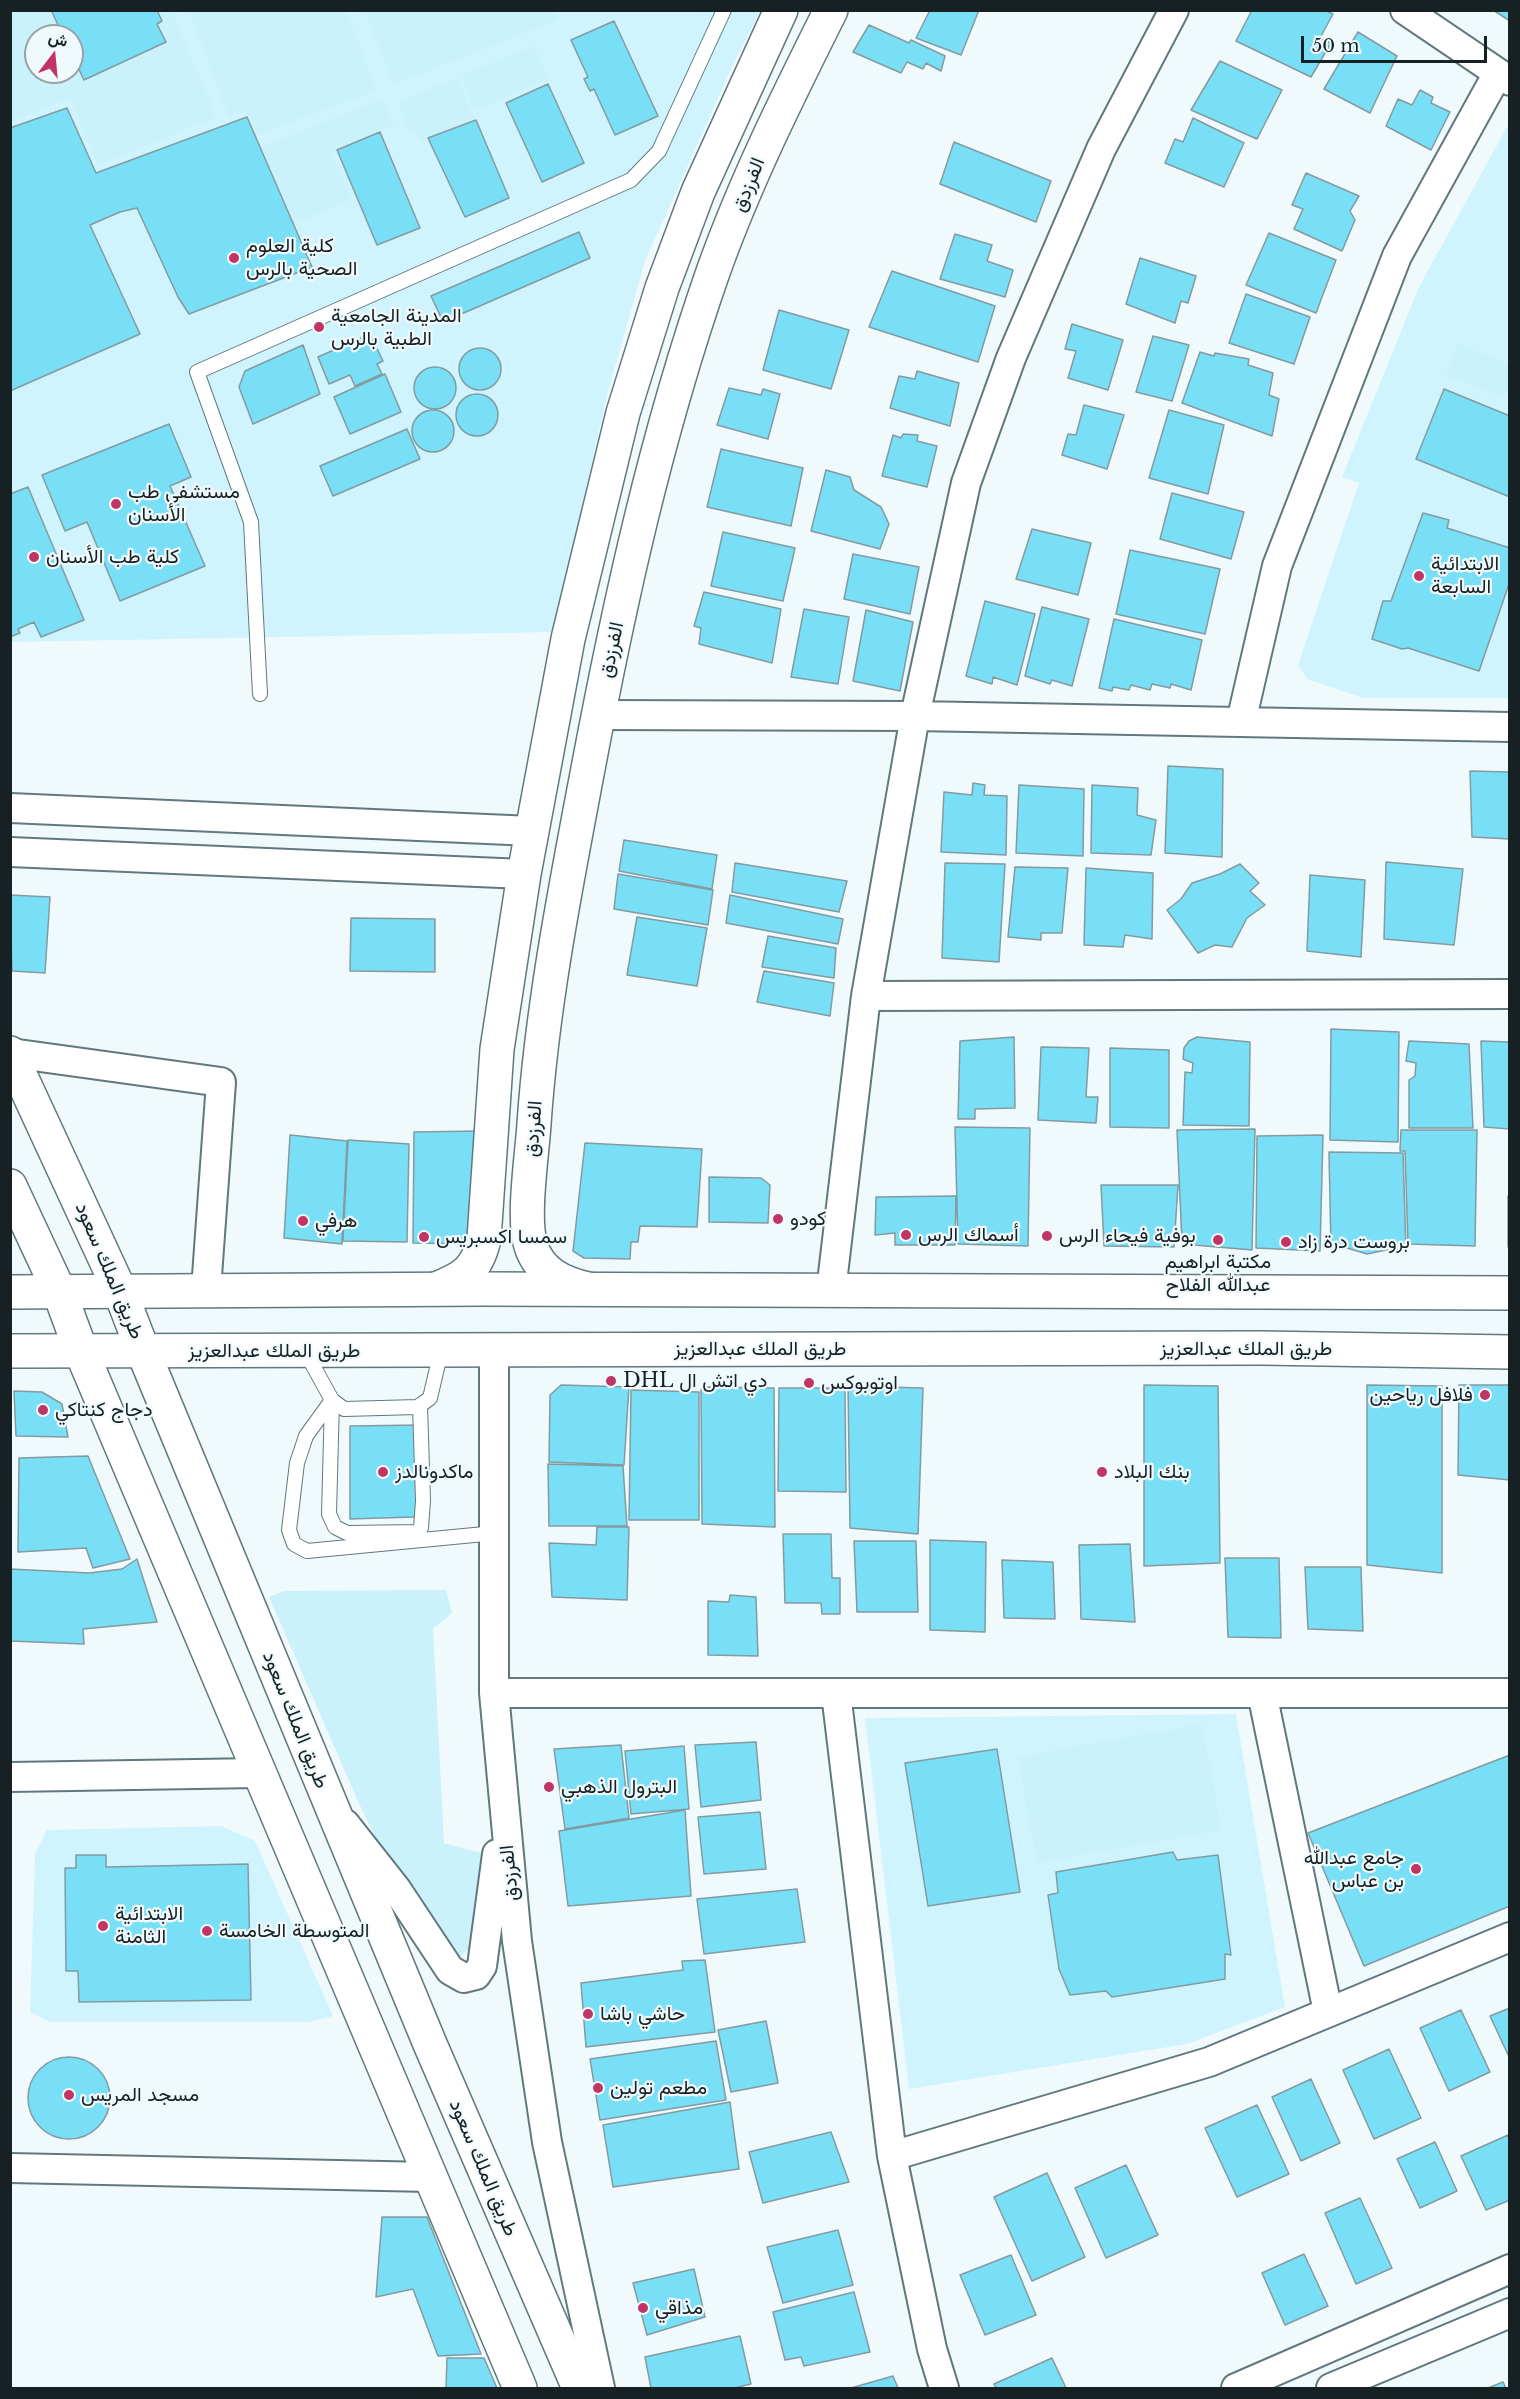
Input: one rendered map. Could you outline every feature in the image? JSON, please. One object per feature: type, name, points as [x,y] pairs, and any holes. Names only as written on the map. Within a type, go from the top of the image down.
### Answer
[{"type":"main road","points":[[436,1289],[454,1281],[474,1267],[480,1256],[484,1239],[497,1049],[524,874],[568,639],[623,413],[662,288],[698,192],[781,10]]},
{"type":"main road","name":"الفرزدق","points":[[588,1289],[557,1279],[546,1270],[537,1260],[527,1229],[538,1061],[567,875],[632,554],[664,426],[714,270],[772,128],[831,10]]},
{"type":"main road","name":"طريق الملك سعود","points":[[11,1053],[120,1291],[429,2044],[579,2388]]},
{"type":"main road","points":[[10,1186],[59,1291],[81,1351],[258,1773],[520,2388]]},
{"type":"main road","points":[[10,1292],[588,1289],[1509,1293]]},
{"type":"main road","name":"طريق الملك عبدالعزيز","points":[[10,1351],[1261,1348],[1509,1352]]},
{"type":"main road","points":[[383,2068],[429,2044]]},
{"type":"street","points":[[831,1291],[866,996],[915,716],[966,483],[1011,358],[1101,149],[1174,10]]},
{"type":"street","points":[[1241,722],[1277,566],[1397,256],[1504,77],[1405,10]]},
{"type":"street","points":[[598,715],[915,716],[1509,727]]},
{"type":"street","points":[[10,808],[532,831]]},
{"type":"street","points":[[10,852],[524,874]]},
{"type":"street","points":[[866,996],[1509,994]]},
{"type":"street","points":[[11,1053],[221,1082],[206,1290]]},
{"type":"street","name":"الفرزدق","points":[[494,1350],[494,1693],[517,1941],[547,2142],[600,2388]]},
{"type":"street","points":[[494,1693],[1509,1693]]},
{"type":"street","points":[[836,1693],[892,2156],[932,2349],[944,2388]]},
{"type":"street","points":[[1262,1693],[1328,2012]]},
{"type":"street","points":[[10,1777],[258,1773]]},
{"type":"street","points":[[331,1806],[397,1890],[450,1970],[464,1977],[476,1975],[482,1966],[504,1808]]},
{"type":"street","points":[[892,2156],[1209,2062],[1509,1937]]},
{"type":"street","points":[[10,2168],[430,2177]]},
{"type":"street","points":[[1236,2388],[1509,2269]]},
{"type":"street","points":[[1331,2388],[1509,2313]]},
{"type":"lane","points":[[260,694],[251,522],[197,372],[631,180],[659,151],[724,10]]},
{"type":"lane","points":[[305,1351],[332,1400],[344,1409],[418,1407],[430,1398],[441,1350]]},
{"type":"lane","points":[[332,1400],[329,1514],[335,1527],[347,1533],[417,1532],[421,1528],[423,1501],[420,1405]]},
{"type":"lane","points":[[332,1400],[306,1436],[297,1463],[289,1530],[294,1544],[308,1551],[495,1533]]},
{"type":"shaded area","points":[[11,10],[172,11],[216,117],[98,165],[70,98],[11,122]]},
{"type":"shaded area","points":[[554,10],[558,20],[394,84],[365,11]]},
{"type":"shaded area","name":"المدينة الجامعية الطبية بالرس","points":[[10,11],[760,11],[733,65],[645,261],[608,392],[553,632],[11,642]]},
{"type":"shaded area","points":[[189,11],[346,11],[377,90],[256,135],[247,110],[229,116]]},
{"type":"shaded area","points":[[534,46],[548,80],[475,110],[461,76]]},
{"type":"shaded area","points":[[457,78],[476,120],[422,141],[418,132],[411,135],[398,102]]},
{"type":"shaded area","points":[[382,99],[394,125],[331,151],[351,200],[293,224],[262,147]]},
{"type":"shaded area","points":[[1508,125],[1509,698],[1363,698],[1307,679],[1298,665],[1359,483],[1342,477],[1419,287]]},
{"type":"shaded area","points":[[1458,343],[1509,365],[1509,387],[1505,398],[1446,376]]},
{"type":"shaded area","points":[[446,1590],[452,1613],[433,1629],[444,1843],[481,1853],[480,1938],[460,1957],[440,1943],[385,1858],[269,1597],[284,1591]]},
{"type":"shaded area","points":[[1236,1714],[1285,2007],[1187,2044],[909,2089],[865,1718]]},
{"type":"shaded area","points":[[1202,1724],[1221,1830],[1037,1863],[1018,1757]]},
{"type":"shaded area","points":[[221,1826],[255,1841],[333,2016],[309,2022],[49,2022],[30,2012],[35,1854],[47,1830]]},
{"type":"building","points":[[55,10],[157,10],[162,21],[157,24],[166,42],[84,80],[84,24],[58,24],[52,12]]},
{"type":"building","points":[[930,10],[979,10],[961,55],[916,38]]},
{"type":"building","points":[[1252,10],[1324,10],[1333,14],[1320,38],[1331,43],[1311,77],[1236,41]]},
{"type":"building","points":[[1493,10],[1510,10],[1510,21]]},
{"type":"building","points":[[614,21],[658,116],[615,135],[594,89],[590,91],[584,79],[588,77],[571,40]]},
{"type":"building","points":[[869,25],[909,43],[911,40],[945,56],[941,71],[926,63],[923,69],[907,62],[901,73],[853,52]]},
{"type":"building","points":[[1358,32],[1397,56],[1370,113],[1324,89]]},
{"type":"building","points":[[1220,61],[1282,90],[1257,139],[1191,110]]},
{"type":"building","points":[[548,84],[584,163],[542,182],[506,103]]},
{"type":"building","points":[[1420,90],[1433,97],[1431,103],[1450,112],[1431,150],[1386,126],[1398,99],[1412,105]]},
{"type":"building","name":"كلية العلوم الصحية بالرس","points":[[67,108],[96,173],[247,117],[312,267],[189,314],[178,297],[137,208],[120,212],[90,225],[140,334],[10,391],[10,128]]},
{"type":"building","points":[[1193,118],[1244,143],[1224,187],[1165,163],[1175,139],[1183,142]]},
{"type":"building","points":[[476,120],[509,198],[465,217],[428,138]]},
{"type":"building","points":[[380,132],[420,228],[377,245],[337,150]]},
{"type":"building","points":[[954,142],[1051,181],[1036,222],[940,184]]},
{"type":"building","points":[[1306,173],[1359,196],[1350,211],[1355,220],[1342,251],[1294,229],[1303,209],[1292,205]]},
{"type":"building","points":[[579,232],[590,258],[443,322],[431,296]]},
{"type":"building","points":[[1269,233],[1336,260],[1316,313],[1246,285]]},
{"type":"building","points":[[955,234],[992,245],[987,261],[1013,270],[1005,297],[940,279]]},
{"type":"building","points":[[1140,258],[1196,276],[1188,303],[1181,301],[1175,323],[1126,304]]},
{"type":"building","points":[[892,271],[995,306],[978,362],[869,327]]},
{"type":"building","points":[[1246,294],[1310,317],[1294,364],[1229,343]]},
{"type":"building","points":[[779,310],[849,330],[831,389],[763,370]]},
{"type":"building","points":[[1072,324],[1123,340],[1108,390],[1068,378],[1076,351],[1065,349]]},
{"type":"building","points":[[370,334],[383,361],[377,364],[382,374],[355,386],[350,375],[329,384],[318,357]]},
{"type":"building","points":[[1153,336],[1189,345],[1172,401],[1136,392]]},
{"type":"building","points":[[303,345],[320,394],[253,424],[239,387],[245,371]]},
{"type":"building","points":[[480,348],[495,354],[501,369],[495,384],[480,390],[465,384],[459,369],[465,354]]},
{"type":"building","points":[[1200,352],[1214,356],[1215,353],[1249,359],[1248,365],[1273,373],[1269,395],[1279,399],[1272,436],[1182,403]]},
{"type":"building","points":[[435,367],[450,373],[456,388],[450,403],[435,409],[420,403],[414,388],[420,373]]},
{"type":"building","points":[[917,371],[959,383],[950,426],[890,408],[899,376],[915,379]]},
{"type":"building","points":[[385,374],[401,412],[350,434],[334,397]]},
{"type":"building","points":[[729,388],[761,395],[763,389],[780,394],[768,439],[717,425]]},
{"type":"building","points":[[1444,389],[1510,416],[1510,497],[1416,459]]},
{"type":"building","points":[[477,394],[492,400],[498,415],[492,430],[477,436],[462,430],[456,415],[462,400]]},
{"type":"building","points":[[1084,405],[1124,415],[1107,469],[1062,455],[1068,434],[1076,435]]},
{"type":"building","points":[[433,410],[448,416],[454,431],[448,446],[433,452],[418,446],[412,431],[418,416]]},
{"type":"building","points":[[1169,410],[1224,425],[1208,494],[1149,478]]},
{"type":"building","name":"مستشفى طب الأسنان","points":[[169,424],[191,477],[170,486],[205,566],[120,601],[87,522],[65,531],[42,475]]},
{"type":"building","points":[[407,429],[420,459],[333,496],[320,466]]},
{"type":"building","points":[[903,434],[918,435],[917,441],[937,446],[927,487],[882,476],[893,435],[901,438]]},
{"type":"building","points":[[721,449],[803,468],[791,526],[707,507]]},
{"type":"building","points":[[826,470],[850,477],[854,490],[881,507],[889,524],[880,549],[811,531]]},
{"type":"building","name":"كلية طب الأسنان","points":[[28,487],[84,620],[41,637],[34,622],[18,629],[20,633],[10,637],[10,494]]},
{"type":"building","points":[[1172,493],[1244,512],[1231,559],[1160,539]]},
{"type":"building","points":[[1423,513],[1449,520],[1447,528],[1510,548],[1510,581],[1479,671],[1372,639],[1383,601],[1391,601]]},
{"type":"building","points":[[1032,529],[1091,543],[1078,595],[1016,579]]},
{"type":"building","points":[[723,532],[795,548],[783,601],[711,586]]},
{"type":"building","points":[[1130,550],[1220,569],[1205,634],[1116,614]]},
{"type":"building","points":[[853,554],[919,567],[910,614],[844,599]]},
{"type":"building","points":[[704,592],[781,609],[772,663],[699,644],[701,628],[694,626]]},
{"type":"building","points":[[985,601],[1035,614],[1017,685],[993,677],[992,684],[966,676]]},
{"type":"building","points":[[1042,607],[1089,619],[1072,686],[1052,680],[1050,684],[1025,676]]},
{"type":"building","points":[[804,609],[849,617],[838,684],[791,677]]},
{"type":"building","points":[[866,610],[913,622],[900,691],[853,681]]},
{"type":"building","points":[[1114,619],[1202,640],[1191,690],[1171,684],[1170,688],[1152,684],[1150,690],[1131,685],[1129,690],[1113,687],[1112,691],[1099,688]]},
{"type":"building","points":[[1168,766],[1223,769],[1222,857],[1165,853]]},
{"type":"building","points":[[1470,771],[1510,772],[1510,839],[1472,837]]},
{"type":"building","points":[[973,783],[985,785],[984,795],[1007,796],[1006,855],[941,852],[944,792],[972,795]]},
{"type":"building","points":[[1019,785],[1084,789],[1083,856],[1016,853]]},
{"type":"building","points":[[1092,785],[1138,788],[1137,815],[1156,820],[1151,855],[1091,853]]},
{"type":"building","points":[[624,840],[717,855],[712,889],[619,871]]},
{"type":"building","points":[[1386,862],[1463,869],[1454,945],[1384,939]]},
{"type":"building","points":[[735,863],[847,881],[839,912],[732,892]]},
{"type":"building","points":[[945,863],[1005,864],[999,962],[942,958]]},
{"type":"building","points":[[1240,864],[1259,883],[1250,891],[1265,905],[1247,918],[1232,947],[1215,945],[1198,953],[1167,910],[1181,899],[1192,883],[1220,874]]},
{"type":"building","points":[[1015,867],[1068,868],[1062,933],[1041,933],[1041,940],[1008,937]]},
{"type":"building","points":[[1086,868],[1153,873],[1152,939],[1125,935],[1123,947],[1084,945]]},
{"type":"building","points":[[618,874],[713,890],[708,925],[614,909]]},
{"type":"building","points":[[1310,875],[1365,880],[1361,957],[1307,951]]},
{"type":"building","points":[[10,895],[50,897],[45,973],[12,971]]},
{"type":"building","points":[[730,895],[843,919],[838,944],[726,923]]},
{"type":"building","points":[[637,917],[707,928],[697,986],[627,975]]},
{"type":"building","points":[[351,918],[435,919],[435,972],[350,971]]},
{"type":"building","points":[[768,936],[836,948],[834,978],[762,967]]},
{"type":"building","points":[[764,971],[834,983],[830,1016],[757,1002]]},
{"type":"building","points":[[1331,1029],[1399,1032],[1398,1142],[1330,1140]]},
{"type":"building","points":[[1014,1037],[1015,1108],[975,1109],[975,1119],[958,1119],[960,1041]]},
{"type":"building","points":[[1197,1037],[1250,1042],[1249,1126],[1183,1125],[1185,1072],[1192,1073],[1193,1063],[1183,1059],[1184,1048],[1189,1041]]},
{"type":"building","points":[[1409,1041],[1469,1044],[1473,1128],[1409,1128],[1409,1080],[1415,1076],[1416,1063],[1406,1061]]},
{"type":"building","points":[[1481,1041],[1510,1042],[1510,1129],[1484,1127]]},
{"type":"building","points":[[1041,1047],[1089,1048],[1086,1097],[1098,1097],[1096,1123],[1038,1120]]},
{"type":"building","points":[[1110,1048],[1169,1050],[1169,1128],[1110,1127]]},
{"type":"building","points":[[955,1127],[1030,1128],[1028,1246],[958,1244]]},
{"type":"building","points":[[1255,1129],[1252,1250],[1182,1244],[1177,1130]]},
{"type":"building","points":[[1401,1130],[1477,1130],[1475,1246],[1408,1244],[1405,1151],[1400,1151]]},
{"type":"building","points":[[479,1131],[469,1244],[413,1243],[414,1132]]},
{"type":"building","points":[[290,1135],[347,1141],[342,1244],[284,1238]]},
{"type":"building","points":[[1323,1135],[1320,1251],[1256,1248],[1257,1136]]},
{"type":"building","points":[[348,1140],[409,1144],[407,1242],[343,1241]]},
{"type":"building","points":[[585,1143],[702,1149],[697,1227],[640,1226],[638,1242],[631,1242],[630,1259],[584,1258],[573,1251]]},
{"type":"building","points":[[1329,1152],[1403,1153],[1406,1249],[1391,1249],[1367,1254],[1347,1248],[1331,1249]]},
{"type":"building","points":[[709,1177],[761,1178],[770,1185],[768,1223],[709,1222]]},
{"type":"building","points":[[1101,1185],[1178,1185],[1174,1247],[1104,1246]]},
{"type":"building","points":[[956,1196],[955,1245],[895,1245],[895,1233],[875,1235],[876,1197]]},
{"type":"building","points":[[1508,1196],[1510,1196],[1510,1247],[1508,1247]]},
{"type":"building","points":[[561,1385],[629,1387],[624,1465],[549,1462],[550,1395]]},
{"type":"building","points":[[1144,1385],[1218,1386],[1220,1563],[1144,1566]]},
{"type":"building","points":[[1367,1385],[1442,1386],[1442,1573],[1367,1565]]},
{"type":"building","points":[[1459,1385],[1510,1385],[1510,1480],[1458,1475]]},
{"type":"building","points":[[848,1386],[923,1388],[918,1534],[850,1528]]},
{"type":"building","points":[[707,1387],[774,1388],[775,1527],[702,1524],[701,1390]]},
{"type":"building","points":[[779,1388],[845,1388],[846,1492],[778,1491]]},
{"type":"building","points":[[631,1390],[699,1392],[699,1520],[629,1520]]},
{"type":"building","points":[[14,1391],[42,1392],[62,1404],[68,1437],[16,1436]]},
{"type":"building","points":[[421,1425],[423,1487],[414,1517],[350,1519],[350,1426]]},
{"type":"building","points":[[88,1456],[130,1559],[93,1568],[86,1548],[18,1552],[19,1458]]},
{"type":"building","points":[[548,1464],[623,1466],[627,1526],[549,1526]]},
{"type":"building","points":[[597,1527],[629,1527],[627,1600],[552,1597],[549,1543],[596,1545]]},
{"type":"building","points":[[783,1534],[831,1534],[832,1578],[840,1578],[840,1614],[822,1614],[821,1603],[785,1603]]},
{"type":"building","points":[[930,1540],[986,1542],[985,1632],[930,1630]]},
{"type":"building","points":[[854,1541],[916,1541],[918,1612],[857,1612]]},
{"type":"building","points":[[1130,1544],[1135,1622],[1081,1619],[1079,1545]]},
{"type":"building","points":[[1225,1558],[1279,1558],[1281,1638],[1228,1637]]},
{"type":"building","points":[[137,1559],[157,1622],[83,1629],[84,1644],[10,1641],[10,1569],[89,1573],[122,1569]]},
{"type":"building","points":[[1002,1560],[1053,1562],[1055,1619],[1004,1618]]},
{"type":"building","points":[[1305,1567],[1361,1567],[1363,1631],[1308,1629]]},
{"type":"building","points":[[730,1595],[756,1597],[758,1656],[708,1655],[708,1601],[729,1602]]},
{"type":"building","points":[[756,1742],[761,1800],[701,1807],[695,1745]]},
{"type":"building","points":[[621,1745],[629,1818],[565,1829],[554,1749]]},
{"type":"building","points":[[684,1746],[689,1809],[631,1814],[625,1751]]},
{"type":"building","points":[[997,1749],[1020,1892],[928,1906],[905,1763]]},
{"type":"building","name":"جامع عبدالله بن عباس","points":[[1510,1755],[1510,1906],[1364,1966],[1308,1833]]},
{"type":"building","points":[[685,1810],[691,1896],[568,1906],[559,1831]]},
{"type":"building","points":[[760,1812],[766,1869],[704,1874],[698,1817]]},
{"type":"building","points":[[1173,1852],[1177,1860],[1218,1855],[1231,1955],[1225,1954],[1225,1979],[1112,1997],[1106,1991],[1070,1995],[1059,1969],[1048,1895],[1058,1893],[1056,1872]]},
{"type":"building","points":[[76,1855],[106,1855],[106,1867],[248,1864],[251,2000],[79,2002],[78,1971],[66,1971],[65,1868],[76,1868]]},
{"type":"building","points":[[797,1889],[805,1942],[704,1954],[697,1899]]},
{"type":"building","points":[[705,1960],[715,2032],[586,2047],[581,1983],[683,1970],[682,1961]]},
{"type":"building","points":[[1510,2008],[1510,2059],[1490,2016]]},
{"type":"building","points":[[1461,2010],[1490,2072],[1449,2091],[1420,2028]]},
{"type":"building","points":[[766,2021],[778,2083],[731,2092],[718,2030]]},
{"type":"building","points":[[716,2041],[726,2100],[600,2120],[590,2059]]},
{"type":"building","points":[[1389,2049],[1421,2118],[1374,2139],[1343,2070]]},
{"type":"building","name":"مسجد المريس","points":[[69,2057],[85,2061],[98,2069],[106,2082],[110,2098],[106,2114],[98,2127],[85,2135],[69,2139],[53,2135],[40,2127],[32,2114],[28,2098],[32,2082],[40,2069],[53,2061]]},
{"type":"building","points":[[1311,2079],[1340,2143],[1301,2161],[1272,2097]]},
{"type":"building","points":[[730,2102],[739,2169],[613,2187],[603,2125]]},
{"type":"building","points":[[1257,2105],[1289,2174],[1237,2197],[1205,2128]]},
{"type":"building","points":[[831,2132],[849,2182],[763,2203],[749,2152]]},
{"type":"building","points":[[1508,2135],[1510,2139],[1510,2200],[1486,2210],[1461,2156]]},
{"type":"building","points":[[1435,2142],[1457,2191],[1420,2208],[1397,2159]]},
{"type":"building","points":[[1126,2165],[1158,2235],[1106,2258],[1075,2188]]},
{"type":"building","points":[[1047,2173],[1085,2257],[1032,2281],[994,2197]]},
{"type":"building","points":[[1360,2198],[1392,2268],[1356,2284],[1325,2213]]},
{"type":"building","points":[[382,2217],[427,2217],[481,2354],[438,2356],[413,2289],[376,2297]]},
{"type":"building","points":[[838,2230],[853,2285],[783,2303],[767,2247]]},
{"type":"building","points":[[1304,2254],[1328,2306],[1285,2325],[1262,2273]]},
{"type":"building","points":[[1011,2255],[1036,2315],[985,2335],[960,2275]]},
{"type":"building","points":[[694,2269],[705,2317],[647,2335],[633,2283]]},
{"type":"building","points":[[854,2292],[870,2352],[804,2366],[801,2357],[785,2360],[773,2312]]},
{"type":"building","points":[[740,2336],[751,2384],[734,2388],[651,2388],[645,2357]]},
{"type":"building","points":[[447,2358],[484,2358],[497,2388],[446,2388]]},
{"type":"building","points":[[1052,2358],[1066,2388],[996,2388],[994,2384]]},
{"type":"building","points":[[893,2376],[898,2388],[851,2388]]},
{"type":"building","points":[[1503,2382],[1506,2388],[1488,2388]]},
{"type":"place","name":"كلية العلوم الصحية بالرس","points":[[234,258]]},
{"type":"place","name":"المدينة الجامعية الطبية بالرس","points":[[319,327]]},
{"type":"place","name":"مستشفى طب الأسنان","points":[[116,504]]},
{"type":"place","name":"كلية طب الأسنان","points":[[34,557]]},
{"type":"place","name":"الابتدائية السابعة","points":[[1419,576]]},
{"type":"place","name":"كودو","points":[[778,1219]]},
{"type":"place","name":"هرفي","points":[[303,1221]]},
{"type":"place","name":"أسماك الرس","points":[[906,1235]]},
{"type":"place","name":"بوفية فيحاء الرس","points":[[1047,1236]]},
{"type":"place","name":"سمسا اكسبريس","points":[[424,1237]]},
{"type":"place","name":"مكتبة ابراهيم عبدالله الفلاح","points":[[1218,1240]]},
{"type":"place","name":"بروست درة زاد","points":[[1286,1242]]},
{"type":"place","name":"DHL دي اتش ال","points":[[611,1381]]},
{"type":"place","name":"اوتوبوكس","points":[[809,1383]]},
{"type":"place","name":"فلافل رياحين","points":[[1485,1395]]},
{"type":"place","name":"دجاج كنتاكي","points":[[43,1410]]},
{"type":"place","name":"ماكدونالدز","points":[[383,1472]]},
{"type":"place","name":"بنك البلاد","points":[[1102,1472]]},
{"type":"place","name":"البترول الذهبي","points":[[549,1787]]},
{"type":"place","name":"جامع عبدالله بن عباس","points":[[1416,1869]]},
{"type":"place","name":"الابتدائية الثامنة","points":[[103,1926]]},
{"type":"place","name":"المتوسطة الخامسة","points":[[207,1931]]},
{"type":"place","name":"حاشي باشا","points":[[588,2014]]},
{"type":"place","name":"مطعم تولين","points":[[598,2088]]},
{"type":"place","name":"مسجد المريس","points":[[69,2095]]},
{"type":"place","name":"مذاقي","points":[[643,2308]]}]
